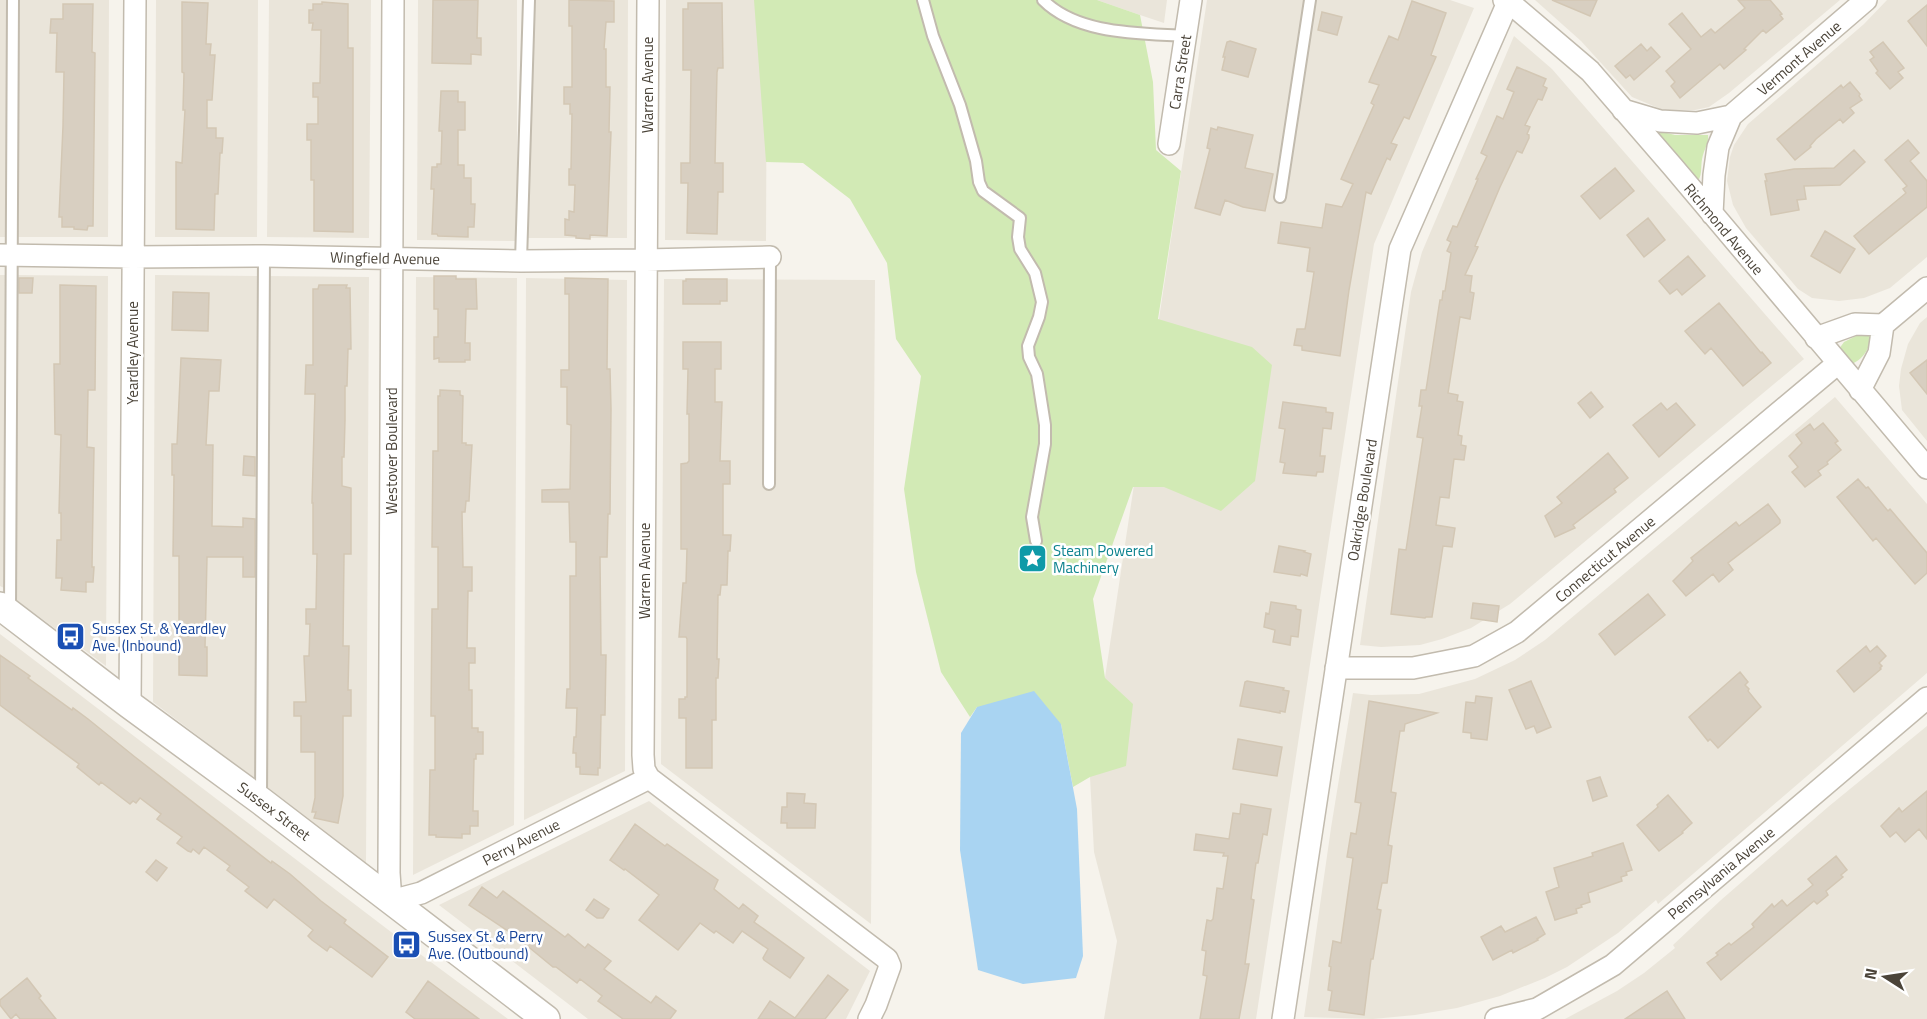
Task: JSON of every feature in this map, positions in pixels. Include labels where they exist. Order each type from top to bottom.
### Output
[{"type":"street","name":"Yeardley Avenue","points":[[130,705],[135,0]]},
{"type":"street","name":"Westover Boulevard","points":[[391,901],[389,861],[393,0]]},
{"type":"street","name":"Warren Avenue","points":[[648,0],[643,755],[644,769],[649,778]]},
{"type":"street","name":"Carra Street","points":[[1169,144],[1191,0]]},
{"type":"street","name":"Richmond Avenue","points":[[1507,0],[1590,71],[1927,468]]},
{"type":"street","name":"Oakridge Boulevard","points":[[1283,1019],[1400,249],[1507,0]]},
{"type":"street","name":"Vermont Avenue","points":[[1712,214],[1718,147],[1731,116],[1866,0]]},
{"type":"street","name":"Vermont Avenue","points":[[1623,110],[1660,120],[1697,123],[1731,116]]},
{"type":"street","name":"Wingfield Avenue","points":[[6,255],[264,256],[521,261],[770,257]]},
{"type":"street","points":[[1860,390],[1879,353],[1883,325],[1927,288]]},
{"type":"street","points":[[1816,338],[1855,324],[1883,325]]},
{"type":"street","name":"Connecticut Avenue","points":[[1336,668],[1413,668],[1474,656],[1517,632],[1837,364]]},
{"type":"street","name":"Sussex Street","points":[[5,610],[261,801],[546,1019]]},
{"type":"street","name":"Pennsylvania Avenue","points":[[1496,1019],[1537,1009],[1612,965],[1927,698]]},
{"type":"street","points":[[649,778],[887,959],[890,966],[869,1019]]},
{"type":"street","name":"Perry Avenue","points":[[391,901],[421,892],[649,778]]},
{"type":"lane","points":[[5,610],[6,255],[14,0]]},
{"type":"lane","points":[[521,261],[529,0]]},
{"type":"lane","points":[[923,0],[933,36],[960,105],[976,161],[979,182],[984,191],[1020,218],[1018,237],[1020,249],[1035,273],[1040,288],[1042,302],[1039,317],[1028,346],[1029,357],[1037,374],[1045,425],[1045,444],[1032,517],[1036,541]]},
{"type":"lane","points":[[1043,0],[1049,6],[1071,18],[1105,30],[1186,36]]},
{"type":"lane","points":[[1280,197],[1310,0]]},
{"type":"lane","points":[[261,801],[264,256]]},
{"type":"lane","points":[[769,484],[770,257]]},
{"type":"shaded area","points":[[0,0],[8,0],[7,237],[0,237]]},
{"type":"shaded area","points":[[16,0],[109,0],[108,237],[15,237]]},
{"type":"shaded area","points":[[156,0],[258,0],[257,237],[155,237]]},
{"type":"shaded area","points":[[269,0],[371,0],[369,238],[267,237]]},
{"type":"shaded area","points":[[418,0],[517,0],[517,241],[417,240]]},
{"type":"shaded area","points":[[527,0],[628,0],[627,238],[526,238]]},
{"type":"shaded area","points":[[666,0],[767,0],[766,241],[665,240]]},
{"type":"shaded area","points":[[1097,0],[1167,0],[1164,23],[1140,15]]},
{"type":"shaded area","points":[[1207,0],[1450,0],[1474,8],[1374,244],[1256,1019],[1104,1019],[1117,941],[1094,852],[1090,777]]},
{"type":"shaded area","points":[[1535,0],[1840,0],[1729,93],[1709,107],[1695,110],[1663,110],[1632,97],[1581,41]]},
{"type":"shaded area","points":[[1887,0],[1927,0],[1927,257],[1890,288],[1864,298],[1839,301],[1812,298],[1798,289],[1746,228],[1733,205],[1727,181],[1730,157],[1734,145],[1748,124],[1864,24]]},
{"type":"shaded area","points":[[1514,36],[1552,69],[1804,359],[1510,604],[1471,628],[1442,639],[1420,645],[1381,647],[1360,645],[1411,292],[1422,252]]},
{"type":"shaded area","points":[[0,275],[5,275],[4,588],[0,586]]},
{"type":"shaded area","points":[[16,275],[108,276],[106,666],[15,599]]},
{"type":"shaded area","points":[[155,275],[257,276],[255,779],[153,702]]},
{"type":"shaded area","points":[[267,276],[369,277],[366,864],[265,787]]},
{"type":"shaded area","points":[[416,277],[517,278],[514,825],[413,875]]},
{"type":"shaded area","points":[[526,278],[627,280],[625,771],[524,820]]},
{"type":"shaded area","points":[[664,279],[875,280],[871,924],[661,764]]},
{"type":"shaded area","points":[[1927,317],[1927,441],[1902,410],[1899,386],[1908,344],[1920,323]]},
{"type":"shaded area","points":[[1835,397],[1927,504],[1927,673],[1658,904],[1656,900],[1618,933],[1567,967],[1500,996],[1457,1008],[1373,1019],[1304,1017],[1353,693],[1419,694],[1475,679],[1515,660],[1545,640]]},
{"type":"shaded area","points":[[0,634],[416,951],[508,1019],[0,1019]]},
{"type":"shaded area","points":[[1927,726],[1927,1019],[1565,1019],[1617,991],[1675,948],[1673,945],[1721,900],[1828,807]]},
{"type":"shaded area","points":[[649,801],[870,971],[846,1019],[588,1019],[439,905]]},
{"type":"green space","points":[[754,0],[1097,0],[1140,15],[1153,82],[1156,150],[1181,171],[1158,319],[1252,347],[1272,365],[1255,481],[1221,511],[1164,487],[1133,487],[1093,599],[1105,678],[1133,704],[1126,766],[1090,777],[1073,787],[1061,724],[977,707],[970,717],[941,672],[916,572],[904,489],[921,376],[896,339],[887,263],[850,199],[803,163],[766,162]]},
{"type":"green space","points":[[1663,132],[1675,135],[1708,135],[1698,181],[1658,134]]},
{"type":"green space","points":[[1862,333],[1871,335],[1869,344],[1862,357],[1850,364],[1839,349],[1844,342]]},
{"type":"water","points":[[1034,691],[1061,724],[1077,809],[1083,956],[1076,978],[1023,984],[978,970],[960,850],[961,733],[977,707]]},
{"type":"building","points":[[433,0],[478,0],[477,38],[481,38],[481,55],[471,54],[471,64],[432,63]]},
{"type":"building","points":[[569,0],[614,1],[614,22],[606,22],[604,49],[606,49],[606,87],[610,87],[609,132],[611,132],[607,236],[590,235],[590,239],[565,235],[565,219],[569,220],[569,211],[574,212],[575,185],[569,185],[572,114],[570,114],[570,104],[564,104],[564,87],[572,87],[572,26],[569,26]]},
{"type":"building","points":[[1552,0],[1597,0],[1590,16]]},
{"type":"building","points":[[1738,0],[1770,0],[1782,14],[1780,15],[1783,19],[1766,33],[1763,30],[1744,49],[1746,50],[1724,69],[1720,64],[1680,98],[1671,86],[1675,82],[1666,71],[1691,49],[1669,24],[1682,13],[1701,37],[1711,29],[1715,33],[1745,8]]},
{"type":"building","points":[[1412,1],[1446,13],[1431,55],[1436,57],[1409,119],[1404,117],[1391,143],[1397,145],[1390,160],[1387,158],[1371,194],[1366,192],[1340,356],[1302,350],[1302,346],[1294,345],[1297,329],[1305,329],[1314,272],[1307,271],[1310,248],[1278,243],[1281,222],[1322,228],[1326,204],[1342,207],[1353,184],[1341,179],[1374,105],[1371,103],[1379,85],[1369,82],[1389,36],[1398,40]]},
{"type":"building","points":[[182,2],[208,3],[206,44],[211,44],[210,55],[215,55],[212,100],[207,100],[207,128],[216,128],[216,138],[223,138],[218,194],[215,194],[214,230],[176,229],[176,162],[182,163],[185,110],[183,110]]},
{"type":"building","points":[[322,2],[348,4],[348,48],[353,48],[353,232],[314,231],[314,180],[311,180],[311,140],[307,140],[307,124],[318,124],[318,97],[313,97],[313,83],[320,83],[321,30],[312,30],[313,23],[309,23],[309,10],[313,10],[313,4],[322,4]]},
{"type":"building","points":[[688,3],[722,3],[723,68],[718,68],[717,72],[715,163],[723,163],[723,192],[718,192],[717,234],[687,233],[688,183],[681,183],[681,163],[690,163],[691,70],[683,70],[683,9],[688,9]]},
{"type":"building","points":[[63,4],[93,4],[92,52],[95,53],[93,226],[88,226],[87,230],[62,227],[62,217],[59,217],[64,72],[56,72],[57,33],[50,33],[51,19],[63,19]]},
{"type":"building","points":[[1927,5],[1927,46],[1908,21]]},
{"type":"building","points":[[1322,12],[1342,17],[1337,35],[1318,30]]},
{"type":"building","points":[[1227,42],[1256,49],[1248,77],[1222,70]]},
{"type":"building","points":[[1883,42],[1904,68],[1898,72],[1903,78],[1890,89],[1876,73],[1878,71],[1870,60],[1874,57],[1870,52]]},
{"type":"building","points":[[1641,44],[1647,51],[1651,47],[1660,57],[1634,80],[1630,75],[1626,78],[1615,66]]},
{"type":"building","points":[[1517,67],[1546,79],[1543,86],[1547,88],[1542,100],[1538,99],[1525,125],[1530,127],[1527,134],[1529,138],[1522,153],[1517,151],[1500,187],[1465,275],[1472,276],[1470,292],[1474,293],[1470,319],[1460,317],[1448,393],[1458,395],[1457,401],[1463,402],[1458,435],[1462,436],[1461,445],[1466,446],[1464,460],[1454,459],[1449,498],[1440,497],[1436,525],[1455,528],[1452,547],[1443,546],[1432,617],[1391,614],[1399,549],[1406,550],[1423,438],[1417,437],[1422,406],[1419,406],[1421,390],[1426,390],[1440,300],[1445,291],[1451,253],[1447,251],[1451,242],[1447,240],[1453,226],[1457,227],[1478,179],[1476,179],[1487,156],[1481,153],[1497,116],[1503,119],[1514,92],[1507,89]]},
{"type":"building","points":[[1850,82],[1862,100],[1850,108],[1854,113],[1843,123],[1840,119],[1795,160],[1777,139],[1841,85],[1843,88]]},
{"type":"building","points":[[441,91],[458,91],[458,102],[465,102],[465,130],[458,130],[458,165],[464,165],[464,178],[471,178],[471,204],[475,204],[474,227],[468,227],[468,237],[432,234],[434,189],[431,189],[432,167],[441,164],[442,131],[439,131]]},
{"type":"building","points":[[1218,127],[1253,135],[1245,168],[1273,174],[1265,211],[1243,207],[1225,200],[1220,215],[1195,208],[1210,149],[1207,148],[1211,128],[1217,130]]},
{"type":"building","points":[[1908,140],[1919,153],[1910,161],[1927,181],[1927,207],[1869,254],[1854,236],[1906,193],[1903,189],[1907,186],[1885,160]]},
{"type":"building","points":[[1854,150],[1865,162],[1840,185],[1804,186],[1806,199],[1797,200],[1799,210],[1771,215],[1765,174],[1794,169],[1834,168]]},
{"type":"building","points":[[1615,168],[1634,191],[1600,219],[1581,196]]},
{"type":"building","points":[[1648,218],[1665,240],[1644,257],[1627,235]]},
{"type":"building","points":[[1825,231],[1855,249],[1840,273],[1811,256]]},
{"type":"building","points":[[1688,256],[1705,276],[1682,295],[1677,289],[1670,294],[1659,281]]},
{"type":"building","points":[[434,276],[476,279],[477,309],[466,309],[465,343],[470,343],[470,360],[465,360],[465,362],[439,362],[439,358],[434,359],[434,337],[438,337],[438,309],[434,309]]},
{"type":"building","points":[[19,278],[33,278],[32,293],[19,293]]},
{"type":"building","points":[[565,278],[608,279],[607,369],[610,369],[611,409],[610,514],[608,514],[607,557],[600,557],[601,655],[606,655],[605,715],[601,715],[598,775],[580,774],[580,767],[576,767],[576,753],[573,753],[577,708],[566,708],[567,689],[570,689],[570,576],[576,576],[576,542],[570,542],[569,502],[542,502],[542,490],[570,489],[571,425],[567,424],[567,387],[561,387],[561,370],[569,370],[569,294],[565,294]]},
{"type":"building","points":[[686,279],[727,279],[727,301],[720,301],[720,304],[683,304],[683,281]]},
{"type":"building","points":[[60,285],[96,286],[95,390],[88,390],[87,447],[94,448],[92,567],[94,567],[93,582],[86,582],[86,592],[61,590],[62,578],[56,578],[57,540],[61,540],[61,513],[59,513],[61,435],[55,434],[54,364],[60,364]]},
{"type":"building","points":[[319,285],[347,285],[346,288],[350,288],[351,349],[348,349],[347,386],[345,386],[342,486],[351,488],[351,554],[344,554],[343,646],[349,646],[348,690],[351,690],[351,716],[343,716],[343,796],[338,823],[314,818],[316,812],[312,812],[315,798],[315,752],[301,752],[301,716],[294,716],[294,702],[306,702],[304,656],[309,656],[310,624],[306,624],[306,609],[316,609],[317,554],[313,554],[312,503],[315,394],[305,394],[306,365],[313,365],[313,289],[318,289]]},
{"type":"building","points":[[173,292],[209,293],[208,331],[172,330]]},
{"type":"building","points":[[1719,303],[1771,363],[1743,386],[1711,348],[1705,354],[1685,331]]},
{"type":"building","points":[[683,342],[721,342],[721,369],[715,369],[715,402],[722,402],[720,461],[730,461],[730,484],[723,484],[723,535],[731,535],[727,585],[721,585],[720,595],[718,595],[717,659],[719,659],[718,678],[716,678],[716,720],[712,720],[712,768],[686,768],[686,718],[679,718],[679,699],[687,697],[687,639],[679,637],[683,583],[686,583],[687,549],[681,549],[681,464],[689,461],[688,369],[683,369]]},
{"type":"building","points":[[181,358],[221,360],[219,391],[209,391],[206,445],[213,445],[212,526],[243,527],[243,518],[255,519],[255,577],[243,577],[243,557],[207,557],[205,647],[207,647],[207,676],[179,675],[179,556],[173,556],[172,444],[177,444]]},
{"type":"building","points":[[1927,360],[1927,394],[1910,373]]},
{"type":"building","points":[[440,390],[460,391],[460,395],[463,396],[462,443],[472,445],[469,501],[466,501],[465,512],[462,512],[463,567],[472,567],[472,591],[468,591],[467,648],[475,648],[475,663],[469,663],[469,690],[472,690],[472,728],[478,728],[478,732],[483,732],[483,754],[476,754],[476,759],[474,759],[473,811],[478,811],[478,826],[470,826],[470,834],[462,834],[462,838],[429,835],[430,770],[435,770],[435,716],[431,716],[432,609],[438,609],[438,547],[432,547],[433,451],[438,451],[438,396],[440,396]]},
{"type":"building","points":[[1591,392],[1603,407],[1590,418],[1578,403]]},
{"type":"building","points":[[1283,402],[1326,408],[1326,412],[1333,413],[1331,429],[1323,428],[1320,456],[1325,456],[1323,472],[1317,472],[1316,476],[1283,473],[1285,463],[1280,462],[1285,429],[1279,428]]},
{"type":"building","points":[[1661,403],[1667,410],[1676,403],[1695,425],[1659,457],[1633,425]]},
{"type":"building","points":[[1823,423],[1838,441],[1835,443],[1841,450],[1818,471],[1821,475],[1805,487],[1792,472],[1798,467],[1789,456],[1802,443],[1796,435],[1810,424],[1814,430]]},
{"type":"building","points":[[1608,453],[1628,478],[1614,489],[1616,492],[1573,525],[1575,528],[1555,537],[1545,516],[1562,503],[1557,497]]},
{"type":"building","points":[[244,456],[255,457],[255,476],[243,475]]},
{"type":"building","points":[[1858,479],[1866,488],[1868,487],[1888,511],[1890,509],[1927,553],[1927,573],[1915,584],[1876,538],[1873,541],[1837,497]]},
{"type":"building","points":[[1768,504],[1780,523],[1728,563],[1733,570],[1719,582],[1713,574],[1686,596],[1673,581],[1693,561],[1691,558],[1736,522],[1739,526]]},
{"type":"building","points":[[1279,546],[1311,554],[1307,576],[1274,572]]},
{"type":"building","points":[[1648,594],[1665,615],[1615,655],[1599,634]]},
{"type":"building","points":[[1271,602],[1296,606],[1296,609],[1301,610],[1298,637],[1291,636],[1290,645],[1273,642],[1275,630],[1264,627],[1266,613],[1269,614]]},
{"type":"building","points":[[1473,603],[1499,606],[1497,622],[1471,618]]},
{"type":"building","points":[[1866,646],[1870,652],[1877,646],[1886,656],[1879,663],[1882,666],[1881,669],[1854,692],[1837,671]]},
{"type":"building","points":[[0,655],[72,710],[73,708],[88,719],[271,863],[272,861],[290,874],[346,920],[344,923],[388,957],[372,977],[330,946],[327,951],[312,940],[308,936],[313,930],[274,899],[267,908],[245,891],[249,887],[227,870],[230,866],[204,847],[199,854],[193,849],[191,852],[188,851],[177,843],[182,837],[157,819],[161,814],[140,798],[136,803],[133,801],[130,804],[101,782],[99,785],[77,767],[79,764],[0,705]]},
{"type":"building","points":[[1740,672],[1748,682],[1745,685],[1748,691],[1761,707],[1718,748],[1710,739],[1708,741],[1689,717]]},
{"type":"building","points":[[1247,681],[1289,691],[1285,712],[1240,706]]},
{"type":"building","points":[[1531,681],[1551,727],[1537,733],[1534,726],[1526,729],[1509,690]]},
{"type":"building","points":[[1476,696],[1492,698],[1487,740],[1471,738],[1471,733],[1463,732],[1466,702],[1475,703]]},
{"type":"building","points":[[1369,701],[1437,713],[1405,724],[1404,731],[1400,731],[1391,792],[1396,793],[1388,845],[1392,846],[1387,883],[1382,883],[1377,909],[1381,910],[1373,959],[1371,959],[1364,1015],[1329,1010],[1332,991],[1328,990],[1333,941],[1341,943],[1353,858],[1347,857],[1351,833],[1356,834],[1361,803],[1355,802]]},
{"type":"building","points":[[1238,739],[1282,747],[1277,776],[1233,769]]},
{"type":"building","points":[[1600,777],[1607,796],[1593,801],[1587,781]]},
{"type":"building","points":[[1927,791],[1927,839],[1919,829],[1905,842],[1896,832],[1890,837],[1881,826],[1899,808],[1902,812]]},
{"type":"building","points":[[787,793],[805,794],[804,803],[816,804],[815,828],[787,828],[787,823],[781,823],[782,807],[787,807]]},
{"type":"building","points":[[1668,795],[1692,823],[1683,833],[1659,851],[1637,825]]},
{"type":"building","points":[[1241,804],[1271,809],[1267,835],[1263,834],[1258,863],[1256,863],[1251,899],[1254,900],[1245,964],[1249,964],[1239,1019],[1200,1019],[1207,976],[1203,975],[1206,951],[1202,950],[1207,920],[1213,919],[1217,888],[1223,889],[1228,856],[1223,856],[1224,853],[1194,850],[1196,834],[1229,839],[1233,813],[1240,814]]},
{"type":"building","points":[[635,824],[718,880],[714,889],[739,909],[743,904],[758,916],[754,922],[804,958],[790,978],[764,960],[768,949],[742,931],[733,943],[700,923],[678,950],[639,920],[659,895],[610,860]]},
{"type":"building","points":[[1623,843],[1632,870],[1621,877],[1622,881],[1588,893],[1590,902],[1576,909],[1577,913],[1555,920],[1546,892],[1559,887],[1554,868],[1593,856],[1592,853]]},
{"type":"building","points":[[1836,856],[1847,870],[1841,875],[1843,877],[1826,891],[1828,895],[1817,904],[1814,901],[1721,980],[1707,963],[1718,955],[1716,953],[1729,943],[1731,945],[1754,927],[1752,924],[1772,904],[1774,907],[1782,900],[1787,906],[1813,885],[1808,879]]},
{"type":"building","points":[[156,860],[167,868],[157,881],[146,872]]},
{"type":"building","points":[[482,887],[497,898],[503,891],[565,937],[568,934],[585,948],[588,944],[611,961],[604,969],[651,1003],[656,996],[676,1011],[670,1019],[623,1019],[598,1001],[602,996],[580,979],[577,983],[553,967],[514,935],[469,905]]},
{"type":"building","points":[[594,899],[609,909],[603,918],[597,918],[586,910]]},
{"type":"building","points":[[1536,917],[1545,934],[1513,953],[1512,950],[1493,960],[1481,937],[1501,926],[1505,932]]},
{"type":"building","points":[[828,975],[848,990],[825,1019],[758,1019],[770,1001],[795,1018]]},
{"type":"building","points":[[27,978],[56,1019],[20,1019],[16,1014],[11,1019],[0,1005],[0,1000]]},
{"type":"building","points":[[428,981],[479,1019],[415,1019],[406,1012]]},
{"type":"building","points":[[1667,991],[1685,1019],[1625,1019]]},
{"type":"place","name":"Steam Powered Machinery","points":[[1032,559]]},
{"type":"place","name":"Sussex St. & Yeardley Ave. (Inbound)","points":[[71,637]]},
{"type":"place","name":"Sussex St. & Perry Ave. (Outbound)","points":[[407,945]]}]
